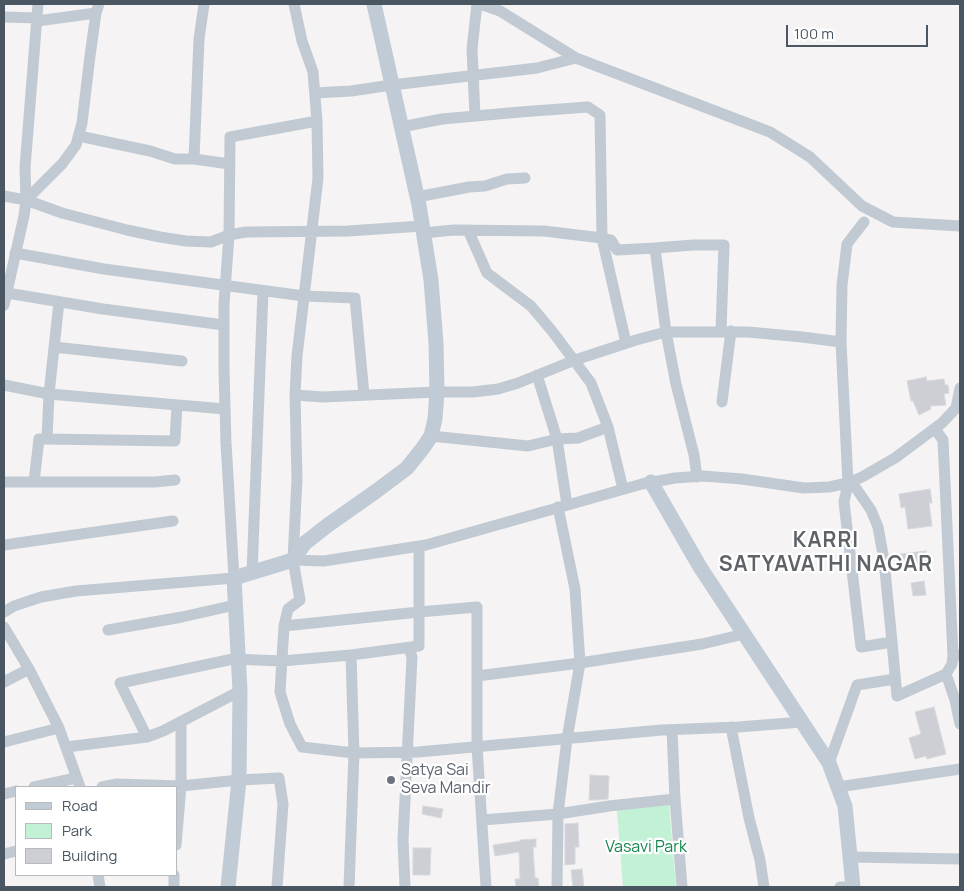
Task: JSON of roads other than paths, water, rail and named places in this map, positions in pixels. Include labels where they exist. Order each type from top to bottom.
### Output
[{"type":"main road","points":[[228,887],[239,780],[240,691],[234,578],[293,560],[305,543],[407,468],[431,436],[435,419],[437,392],[436,343],[431,280],[417,197],[374,4]]},
{"type":"main road","points":[[651,482],[700,567],[830,762],[845,806],[850,857],[849,887]]},
{"type":"street","points":[[38,4],[25,168],[26,200],[5,300],[59,302],[224,324]]},
{"type":"street","points":[[194,159],[199,39],[204,4]]},
{"type":"street","points":[[294,4],[302,41],[313,72],[317,121],[318,178],[297,356],[295,395],[297,479],[293,560],[300,600],[288,609],[284,626],[280,692],[290,724],[302,747],[354,753],[408,752],[672,730],[731,728],[802,722]]},
{"type":"street","points":[[475,116],[472,49],[476,4]]},
{"type":"street","points":[[480,4],[500,11],[576,58],[770,132],[810,157],[862,206],[893,222],[960,226]]},
{"type":"street","points":[[4,17],[37,19],[97,8],[82,123],[76,145],[62,164],[26,200]]},
{"type":"street","points":[[315,93],[351,91],[538,68],[576,58]]},
{"type":"street","points":[[401,127],[475,116],[588,107],[600,115],[602,238],[626,343]]},
{"type":"street","points":[[4,612],[14,606],[41,597],[76,591],[234,578],[226,453],[224,324],[229,235],[230,137],[317,121]]},
{"type":"street","points":[[79,136],[150,151],[175,160],[194,159],[230,164]]},
{"type":"street","points":[[417,197],[469,187],[485,186],[507,179],[525,178]]},
{"type":"street","points":[[4,196],[26,200],[62,213],[127,230],[186,241],[210,242],[229,235],[246,232],[423,229],[544,231],[611,240],[617,250],[724,245],[726,331],[722,402]]},
{"type":"street","points":[[864,222],[847,244],[842,285],[841,342],[849,482],[844,502],[861,647],[892,642]]},
{"type":"street","points":[[468,230],[487,273],[530,306],[552,331],[591,383],[608,427],[623,489]]},
{"type":"street","points":[[655,248],[666,332],[697,476]]},
{"type":"street","points":[[15,253],[104,269],[263,291],[304,296],[355,298],[364,395]]},
{"type":"street","points":[[252,573],[263,291]]},
{"type":"street","points":[[47,439],[49,394],[59,302]]},
{"type":"street","points":[[295,395],[323,397],[473,392],[498,389],[518,383],[574,360],[666,332],[748,332],[802,336],[841,342]]},
{"type":"street","points":[[54,348],[182,361]]},
{"type":"street","points":[[537,375],[557,439],[562,506],[575,589],[580,663],[567,739],[558,814],[557,887]]},
{"type":"street","points":[[4,385],[49,394],[225,409]]},
{"type":"street","points":[[293,560],[324,561],[419,546],[651,482],[697,476],[742,479],[804,488],[829,487],[849,482],[862,477],[895,458],[942,424],[956,408],[960,388]]},
{"type":"street","points":[[34,482],[39,439],[175,441],[177,405]]},
{"type":"street","points":[[431,436],[528,446],[557,439],[578,438],[608,427]]},
{"type":"street","points":[[849,482],[871,510],[878,527],[884,560],[897,696],[946,674],[956,656],[943,440],[935,429]]},
{"type":"street","points":[[4,482],[155,482],[175,480]]},
{"type":"street","points":[[4,545],[173,521]]},
{"type":"street","points":[[147,737],[120,683],[233,659],[282,661],[351,655],[419,646],[419,546]]},
{"type":"street","points":[[108,630],[182,617],[235,605]]},
{"type":"street","points":[[284,626],[477,607],[477,746],[486,887]]},
{"type":"street","points":[[4,627],[30,669],[60,728],[78,782],[43,786]]},
{"type":"street","points":[[477,676],[580,663],[702,644],[744,634]]},
{"type":"street","points":[[405,887],[403,840],[412,657],[409,648]]},
{"type":"street","points":[[349,887],[354,753],[351,655]]},
{"type":"street","points":[[4,682],[30,669]]},
{"type":"street","points":[[946,674],[955,700],[960,724]]},
{"type":"street","points":[[830,762],[857,685],[896,679]]},
{"type":"street","points":[[66,747],[147,737],[163,731],[240,691]]},
{"type":"street","points":[[178,821],[181,786],[181,722]]},
{"type":"street","points":[[4,742],[60,728]]},
{"type":"street","points":[[731,728],[749,818],[760,860],[764,887]]},
{"type":"street","points":[[672,730],[682,887]]},
{"type":"street","points":[[838,787],[960,769]]},
{"type":"street","points":[[107,786],[117,784],[181,786],[279,778],[283,804],[277,887]]},
{"type":"street","points":[[482,820],[558,814],[675,799]]},
{"type":"street","points":[[850,857],[960,859]]},
{"type":"place","name":"Satya Sai Seva Mandir","points":[[391,780]]},
{"type":"district","name":"KARRI SATYAVATHI NAGAR","points":[[826,553]]},
{"type":"park label","name":"Vasavi Park","points":[[646,848]]}]
